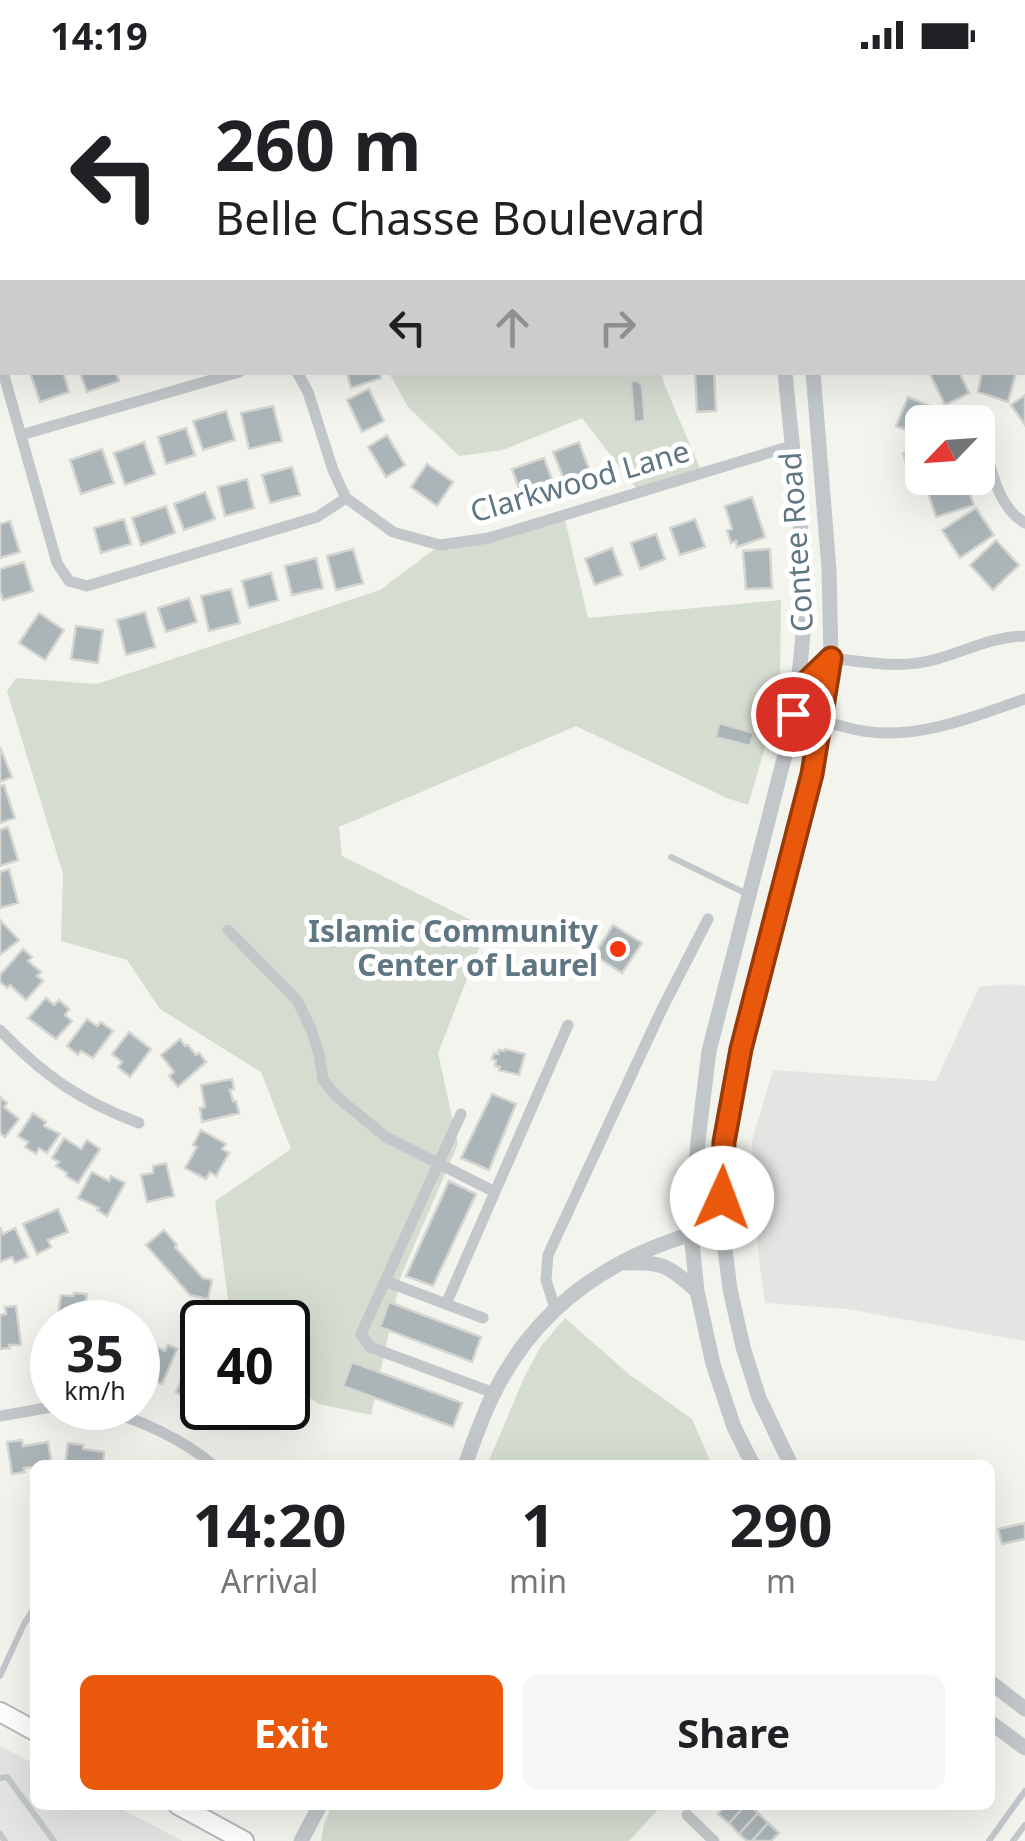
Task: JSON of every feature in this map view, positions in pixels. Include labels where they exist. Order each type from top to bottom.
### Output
[{"type":"main road","points":[[0,1712],[30,1727]]},
{"type":"main road","points":[[187,1810],[244,1841]]},
{"type":"street","points":[[4,375],[57,564],[68,580],[87,586],[317,517],[346,498],[299,375]]},
{"type":"street","points":[[21,435],[230,375]]},
{"type":"street","name":"Contee Road","points":[[750,1460],[734,1427],[712,1364],[697,1291],[691,1233],[709,1051],[798,690],[804,606],[785,375]]},
{"type":"street","name":"Contee Road","points":[[789,1460],[759,1398],[743,1347],[730,1290],[722,1226],[724,1142],[741,1049],[812,774],[831,658],[829,569],[813,375]]},
{"type":"street","name":"Clarkwood Lane","points":[[346,498],[393,532],[440,545],[489,538],[791,446]]},
{"type":"street","points":[[995,478],[1002,501],[1025,523]]},
{"type":"street","points":[[1025,636],[908,664],[881,665],[831,658],[798,690],[822,720],[854,730],[904,733],[960,722],[1025,699]]},
{"type":"street","points":[[556,1308],[546,1280],[548,1255],[661,1010],[708,919]]},
{"type":"street","points":[[228,930],[297,1000],[311,1029],[323,1080],[336,1096],[386,1137],[495,1192]]},
{"type":"street","points":[[446,1304],[568,1025]]},
{"type":"street","points":[[0,1030],[58,1084],[139,1123]]},
{"type":"street","points":[[461,1114],[361,1334],[370,1347],[494,1393]]},
{"type":"street","points":[[466,1460],[494,1393],[522,1347],[556,1308],[618,1263],[691,1233],[722,1226]]},
{"type":"street","points":[[618,1263],[652,1261],[672,1270],[697,1291]]},
{"type":"street","points":[[386,1281],[483,1318]]},
{"type":"street","points":[[0,1416],[30,1411]]},
{"type":"street","points":[[157,1430],[208,1460]]},
{"type":"street","points":[[995,1686],[1025,1708]]},
{"type":"street","points":[[995,1726],[1025,1748]]},
{"type":"street","points":[[301,1841],[317,1810]]},
{"type":"street","points":[[686,1815],[714,1841]]},
{"type":"lane","points":[[672,858],[748,895]]},
{"type":"lane","points":[[0,1676],[30,1615]]},
{"type":"lane","points":[[0,1778],[7,1777],[30,1808]]},
{"type":"lane","points":[[988,1841],[1025,1792]]},
{"type":"lane","points":[[31,1810],[54,1841]]},
{"type":"lane","points":[[1013,1841],[1025,1825]]},
{"type":"shaded area","points":[[390,375],[662,375],[702,473],[639,492],[582,418],[503,450],[459,456],[408,407]]},
{"type":"shaded area","points":[[564,515],[588,618],[781,600],[780,675],[775,714],[748,805],[576,726],[339,827],[342,856],[487,928],[438,1053],[458,1144],[401,1276],[371,1415],[319,1404],[310,1398],[310,1300],[228,1300],[215,1201],[291,1149],[261,1072],[160,1009],[127,960],[61,941],[63,874],[7,691],[16,678],[97,684],[380,590],[440,545]]},
{"type":"shaded area","points":[[1025,986],[1025,1341],[847,1309],[765,1303],[752,1141],[773,1070],[936,1081],[979,987]]},
{"type":"shaded area","points":[[565,1318],[630,1375],[692,1419],[710,1460],[489,1460],[541,1346]]},
{"type":"shaded area","points":[[0,1746],[30,1761],[30,1810],[124,1810],[183,1841],[0,1841]]},
{"type":"shaded area","points":[[330,1810],[657,1810],[629,1841],[321,1841]]},
{"type":"building","points":[[31,375],[64,375],[69,392],[40,402]]},
{"type":"building","points":[[81,375],[117,375],[119,381],[87,392]]},
{"type":"building","points":[[348,375],[380,375],[381,378],[351,388]]},
{"type":"building","points":[[695,375],[714,375],[716,411],[697,412]]},
{"type":"building","points":[[930,375],[960,375],[969,393],[945,405]]},
{"type":"building","points":[[981,375],[1015,375],[1008,402],[978,392]]},
{"type":"building","points":[[631,381],[642,385],[645,421],[634,422]]},
{"type":"building","points":[[369,389],[384,421],[362,432],[347,400]]},
{"type":"building","points":[[1025,395],[1025,425],[1011,405]]},
{"type":"building","points":[[908,397],[928,405],[905,405],[905,430],[896,426]]},
{"type":"building","points":[[273,406],[282,441],[249,449],[241,413]]},
{"type":"building","points":[[226,411],[235,440],[203,450],[193,421]]},
{"type":"building","points":[[186,428],[195,455],[166,464],[158,437]]},
{"type":"building","points":[[387,435],[405,465],[386,477],[368,447]]},
{"type":"building","points":[[144,442],[155,474],[125,485],[114,453]]},
{"type":"building","points":[[579,442],[592,477],[567,487],[553,452]]},
{"type":"building","points":[[102,449],[114,483],[81,494],[70,460]]},
{"type":"building","points":[[544,458],[556,490],[524,502],[512,469]]},
{"type":"building","points":[[427,464],[453,482],[437,506],[411,487]]},
{"type":"building","points":[[292,467],[300,495],[270,503],[262,475]]},
{"type":"building","points":[[247,479],[254,508],[225,516],[218,487]]},
{"type":"building","points":[[205,492],[215,519],[184,530],[174,504]]},
{"type":"building","points":[[929,495],[970,495],[974,505],[936,517]]},
{"type":"building","points":[[752,497],[765,537],[737,547],[736,541],[731,543],[727,530],[732,529],[725,506]]},
{"type":"building","points":[[166,506],[175,533],[141,545],[132,518]]},
{"type":"building","points":[[976,508],[994,535],[960,558],[942,530]]},
{"type":"building","points":[[124,519],[131,544],[101,553],[94,528]]},
{"type":"building","points":[[695,519],[705,547],[680,555],[670,528]]},
{"type":"building","points":[[10,521],[20,552],[0,558],[0,524]]},
{"type":"building","points":[[656,534],[665,559],[640,569],[631,543]]},
{"type":"building","points":[[996,540],[1019,565],[993,590],[970,565]]},
{"type":"building","points":[[612,548],[622,575],[595,585],[585,559]]},
{"type":"building","points":[[353,549],[363,583],[336,590],[327,556]]},
{"type":"building","points":[[770,549],[772,588],[746,589],[743,551]]},
{"type":"building","points":[[316,558],[323,588],[292,595],[285,566]]},
{"type":"building","points":[[24,562],[33,591],[3,600],[0,569]]},
{"type":"building","points":[[271,573],[278,600],[249,608],[242,581]]},
{"type":"building","points":[[231,589],[240,623],[209,631],[201,596]]},
{"type":"building","points":[[189,598],[197,622],[166,632],[158,608]]},
{"type":"building","points":[[145,612],[155,647],[126,655],[117,620]]},
{"type":"building","points":[[39,613],[64,630],[45,660],[19,643]]},
{"type":"building","points":[[76,626],[103,630],[98,663],[71,659]]},
{"type":"building","points":[[719,723],[754,733],[750,746],[716,737]]},
{"type":"building","points":[[0,747],[12,777],[0,782]]},
{"type":"building","points":[[4,785],[15,818],[0,823],[0,786]]},
{"type":"building","points":[[8,827],[18,860],[0,866],[0,830]]},
{"type":"building","points":[[9,869],[18,903],[0,908],[0,872]]},
{"type":"building","points":[[0,920],[19,940],[0,955]]},
{"type":"building","name":"Islamic Community Center of Laurel","points":[[613,925],[642,943],[622,973],[594,955]]},
{"type":"building","points":[[23,949],[32,957],[28,961],[41,972],[37,976],[43,981],[26,1000],[10,985],[7,988],[0,982],[0,975]]},
{"type":"building","points":[[46,998],[54,1005],[59,1000],[69,1009],[65,1015],[72,1021],[56,1039],[28,1018]]},
{"type":"building","points":[[87,1019],[97,1026],[101,1022],[113,1031],[93,1058],[81,1051],[78,1055],[67,1046]]},
{"type":"building","points":[[129,1032],[151,1049],[130,1077],[118,1067],[122,1062],[112,1054]]},
{"type":"building","points":[[180,1039],[206,1062],[178,1087],[169,1076],[174,1072],[161,1055]]},
{"type":"building","points":[[505,1049],[525,1054],[519,1075],[495,1066],[494,1053]]},
{"type":"building","points":[[232,1079],[234,1089],[230,1090],[239,1113],[202,1122],[200,1108],[205,1107],[201,1085]]},
{"type":"building","points":[[492,1094],[516,1104],[489,1170],[461,1158]]},
{"type":"building","points":[[0,1097],[7,1103],[4,1107],[19,1119],[5,1137],[0,1133]]},
{"type":"building","points":[[33,1113],[46,1122],[44,1126],[60,1134],[47,1153],[39,1148],[36,1154],[18,1136]]},
{"type":"building","points":[[201,1130],[226,1144],[222,1149],[229,1153],[216,1176],[210,1172],[206,1179],[185,1168]]},
{"type":"building","points":[[64,1138],[81,1149],[87,1140],[100,1149],[78,1183],[66,1176],[56,1166],[59,1162],[52,1158]]},
{"type":"building","points":[[166,1163],[174,1196],[147,1202],[141,1175],[153,1173],[153,1166]]},
{"type":"building","points":[[92,1172],[109,1181],[111,1176],[125,1183],[107,1216],[78,1198]]},
{"type":"building","points":[[449,1181],[476,1194],[433,1286],[406,1276]]},
{"type":"building","points":[[58,1209],[68,1232],[48,1240],[51,1247],[37,1254],[23,1224]]},
{"type":"building","points":[[0,1227],[3,1234],[15,1228],[28,1257],[15,1263],[12,1257],[0,1262]]},
{"type":"building","points":[[164,1230],[203,1278],[212,1280],[208,1299],[190,1295],[146,1245]]},
{"type":"building","points":[[87,1294],[86,1300],[60,1300],[61,1295]]},
{"type":"building","points":[[389,1302],[481,1337],[472,1362],[380,1327]]},
{"type":"building","points":[[16,1306],[21,1345],[0,1349],[0,1315],[6,1314],[5,1307]]},
{"type":"building","points":[[168,1345],[177,1349],[162,1384],[160,1349],[165,1351]]},
{"type":"building","points":[[352,1362],[462,1403],[453,1427],[343,1386]]},
{"type":"building","points":[[22,1440],[23,1446],[48,1442],[51,1460],[30,1460],[25,1472],[12,1474],[7,1442]]},
{"type":"building","points":[[68,1443],[104,1452],[103,1460],[66,1460]]},
{"type":"building","points":[[1025,1523],[1025,1539],[1002,1544],[998,1529]]},
{"type":"building","points":[[722,1810],[741,1810],[729,1823],[718,1814]]},
{"type":"building","points":[[741,1810],[758,1813],[739,1834],[729,1823]]},
{"type":"building","points":[[758,1813],[768,1823],[752,1841],[747,1841],[739,1834]]},
{"type":"building","points":[[768,1823],[779,1833],[771,1841],[752,1841]]},
{"type":"place","name":"Islamic Community Center of Laurel","points":[[618,949]]},
{"type":"route","points":[[722,1198],[724,1142],[741,1049],[812,774],[831,658],[798,690],[793,714]]}]
